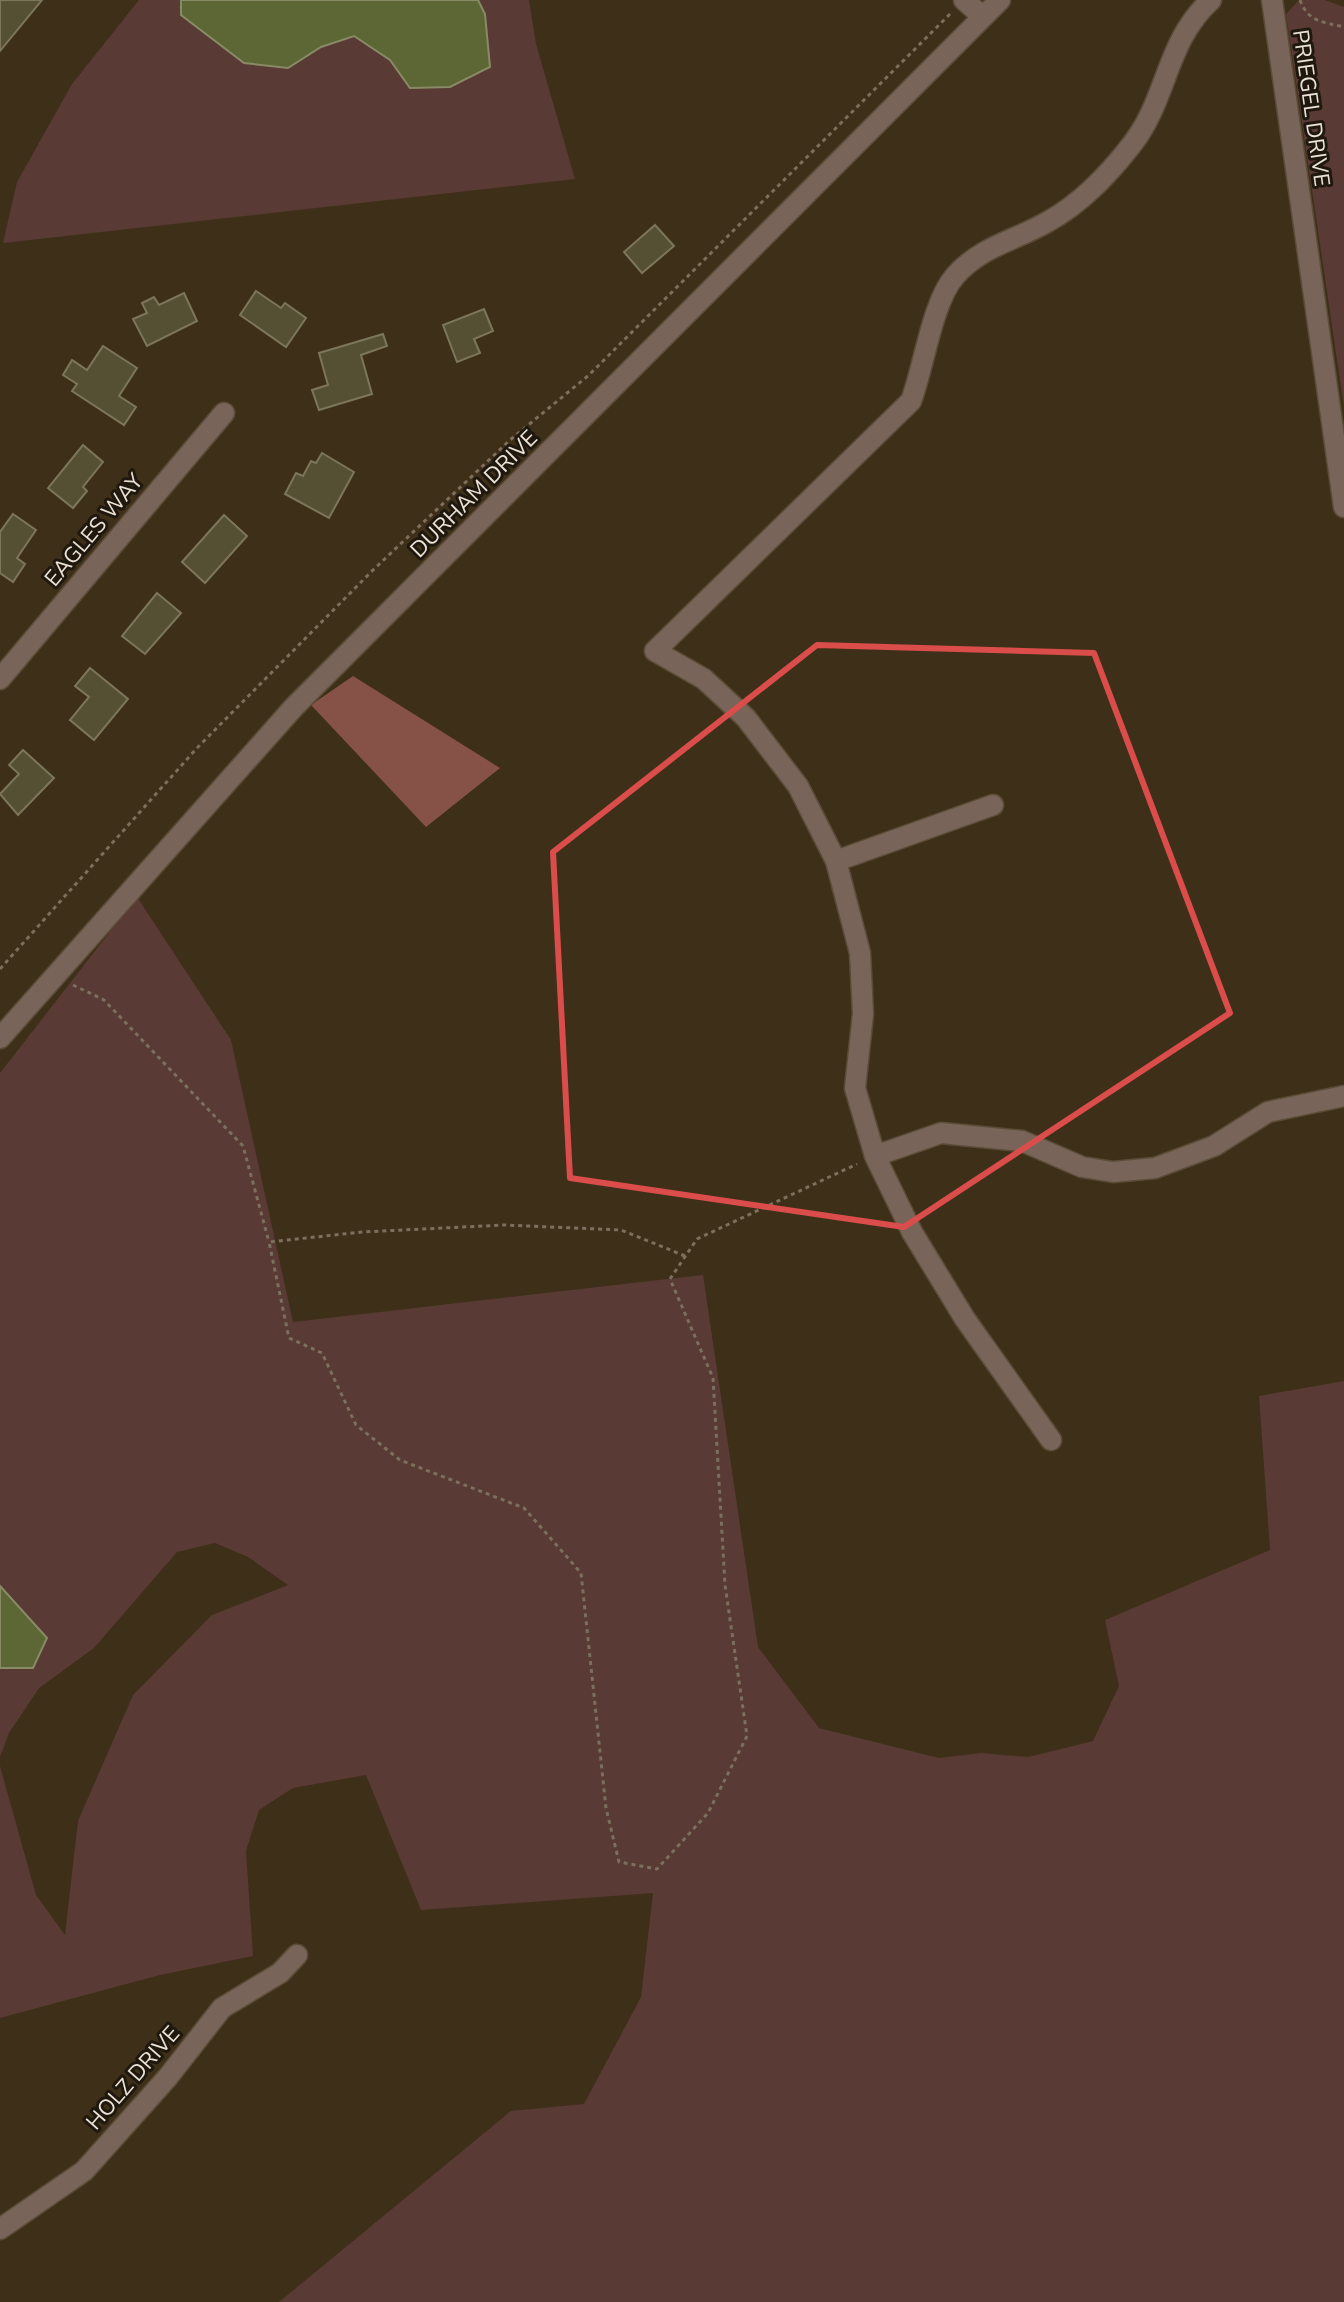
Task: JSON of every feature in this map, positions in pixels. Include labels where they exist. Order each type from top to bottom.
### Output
[{"type":"street","name":"DURHAM DRIVE","points":[[0,1038],[294,707],[1000,0]]},
{"type":"street","points":[[1051,1440],[965,1319],[912,1232],[875,1156],[855,1088],[863,1014],[860,953],[836,861],[798,786],[746,718],[704,679],[655,651],[911,401],[924,365],[935,316],[954,276],[992,245],[1049,221],[1104,180],[1154,107],[1171,57],[1193,17],[1211,0]]},
{"type":"street","name":"PRIEGEL DRIVE","points":[[1272,0],[1334,374],[1344,507]]},
{"type":"street","points":[[958,6],[983,17]]},
{"type":"street","name":"EAGLES WAY","points":[[0,679],[224,413]]},
{"type":"street","points":[[836,861],[993,805]]},
{"type":"street","points":[[875,1156],[941,1133],[1022,1141],[1082,1167],[1113,1172],[1155,1168],[1214,1146],[1268,1112],[1344,1096]]},
{"type":"street","name":"HOLZ DRIVE","points":[[0,2229],[84,2171],[168,2077],[222,2008],[280,1973],[297,1955]]},
{"type":"path","points":[[1300,0],[1306,15],[1312,20],[1344,27]]},
{"type":"path","points":[[0,969],[197,748],[371,572],[510,440],[589,375],[958,6]]},
{"type":"path","points":[[60,969],[75,986],[104,1000],[243,1146],[269,1242],[289,1338],[322,1353],[356,1425],[400,1460],[524,1508],[581,1573],[606,1808],[619,1862],[657,1869],[708,1813],[747,1736],[725,1585],[713,1378],[670,1279],[697,1239],[875,1156]]},
{"type":"path","points":[[269,1242],[362,1232],[504,1225],[621,1230],[685,1256]]},
{"type":"highlighted area","points":[[817,645],[1094,653],[1230,1013],[904,1227],[570,1178],[553,852]]},
{"type":"shaded area","points":[[139,0],[529,0],[536,44],[575,179],[3,243],[17,182],[72,84]]},
{"type":"shaded area","points":[[181,0],[478,0],[485,14],[490,67],[450,87],[410,88],[390,60],[354,36],[321,47],[288,68],[244,63],[181,15]]},
{"type":"shaded area","points":[[1299,0],[1325,0],[1344,7],[1344,407],[1286,14]]},
{"type":"shaded area","points":[[353,676],[500,768],[426,827],[311,705]]},
{"type":"shaded area","points":[[137,897],[231,1040],[293,1322],[703,1275],[758,1647],[819,1728],[939,1758],[981,1753],[1028,1757],[1093,1741],[1119,1686],[1105,1620],[1270,1550],[1259,1396],[1344,1381],[1344,2302],[279,2302],[511,2111],[584,2104],[641,1997],[653,1893],[421,1910],[366,1775],[293,1788],[259,1810],[246,1851],[253,1956],[160,1975],[0,2018],[0,1766],[36,1895],[65,1935],[78,1821],[133,1695],[212,1615],[288,1585],[248,1557],[215,1543],[177,1552],[94,1648],[39,1688],[9,1733],[0,1757],[0,1668],[33,1668],[47,1638],[0,1586],[0,1073]]},
{"type":"shaded area","points":[[0,1586],[47,1638],[33,1668],[0,1668]]},
{"type":"building","points":[[0,0],[42,0],[0,51]]},
{"type":"building","points":[[655,225],[674,246],[642,273],[624,252]]},
{"type":"building","points":[[256,291],[281,308],[285,303],[306,318],[286,347],[240,315]]},
{"type":"building","points":[[184,293],[197,321],[147,346],[133,319],[147,313],[142,303],[154,297],[159,305]]},
{"type":"building","points":[[484,309],[493,331],[474,339],[480,353],[457,362],[443,325]]},
{"type":"building","points":[[383,334],[387,346],[361,355],[372,394],[319,410],[312,390],[328,385],[319,353]]},
{"type":"building","points":[[103,346],[137,368],[119,396],[136,407],[124,425],[72,391],[77,384],[63,375],[72,360],[87,370]]},
{"type":"building","points":[[83,445],[103,462],[83,487],[87,491],[73,508],[48,488]]},
{"type":"building","points":[[322,453],[354,472],[329,518],[285,494],[296,473],[303,476],[311,461],[316,463]]},
{"type":"building","points":[[13,514],[36,530],[17,558],[25,564],[13,582],[0,573],[0,532]]},
{"type":"building","points":[[224,515],[247,536],[205,583],[182,562]]},
{"type":"building","points":[[157,593],[181,613],[145,654],[122,636]]},
{"type":"building","points":[[90,668],[128,699],[94,740],[70,720],[89,697],[75,686]]},
{"type":"building","points":[[23,750],[54,778],[18,815],[0,794],[19,774],[9,765]]}]
